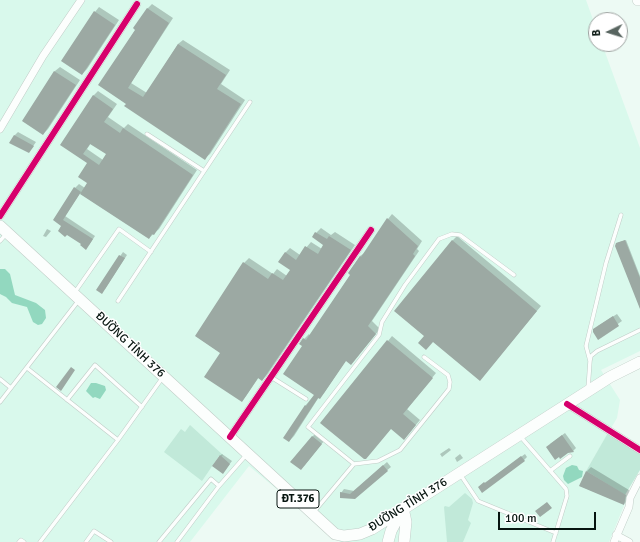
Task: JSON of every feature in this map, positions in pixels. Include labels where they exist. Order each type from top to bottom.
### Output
[{"type":"main road","name":"ĐƯỜNG TỈNH 376","points":[[4,229],[335,534],[344,536],[366,532],[610,377],[640,362]]},
{"type":"main road","points":[[388,542],[391,531],[403,508]]},
{"type":"main road","points":[[403,508],[406,522],[404,542]]},
{"type":"street","points":[[0,129],[43,56],[81,0]]},
{"type":"street","points":[[0,216],[137,4]]},
{"type":"street","points":[[230,437],[371,230]]},
{"type":"street","points":[[567,404],[640,450]]},
{"type":"street","points":[[629,542],[615,538],[629,507],[630,498],[640,478]]},
{"type":"lane","points":[[118,301],[250,102]]},
{"type":"lane","points":[[147,134],[204,171]]},
{"type":"lane","points":[[590,361],[586,346],[606,263],[621,215]]},
{"type":"lane","points":[[0,241],[4,229]]},
{"type":"lane","points":[[0,402],[27,368],[77,296],[119,230],[151,252]]},
{"type":"lane","points":[[354,464],[308,427],[379,335],[382,322],[405,285],[440,239],[452,234],[460,235],[514,275]]},
{"type":"lane","points":[[587,392],[591,356],[597,351],[640,330]]},
{"type":"lane","points":[[313,513],[354,464],[378,461],[400,450],[449,389],[450,382],[448,375],[424,356]]},
{"type":"lane","points":[[67,400],[95,365],[142,407]]},
{"type":"lane","points":[[27,368],[118,440]]},
{"type":"lane","points":[[40,542],[118,440],[164,376]]},
{"type":"lane","points":[[271,377],[306,399]]},
{"type":"lane","points":[[0,379],[11,388]]},
{"type":"lane","points":[[519,435],[566,489],[567,496],[553,542]]},
{"type":"lane","points":[[177,542],[219,486],[247,453]]},
{"type":"lane","points":[[550,471],[570,456]]},
{"type":"lane","points":[[459,473],[478,501],[556,533]]},
{"type":"lane","points":[[159,542],[211,479],[219,486]]},
{"type":"lane","points":[[86,542],[94,531],[111,542]]},
{"type":"lane","points":[[19,542],[21,540],[24,542]]},
{"type":"shaded area","points":[[0,0],[586,0],[590,12],[588,12],[588,52],[605,52],[640,148],[640,351],[601,370],[620,400],[617,418],[586,471],[628,496],[609,542],[340,542],[249,466],[190,542],[0,542]]},
{"type":"shaded area","points":[[0,269],[5,269],[10,274],[15,295],[36,303],[45,310],[46,318],[42,324],[38,325],[33,322],[27,307],[12,303],[0,294]]},
{"type":"shaded area","points":[[91,383],[105,386],[106,390],[100,399],[95,397],[93,398],[86,391]]},
{"type":"shaded area","points":[[190,425],[223,455],[221,457],[219,456],[202,481],[164,452],[181,429],[185,432]]},
{"type":"shaded area","points":[[609,431],[640,450],[640,470],[625,495],[586,471]]},
{"type":"shaded area","points":[[572,465],[577,466],[579,470],[583,471],[582,477],[568,484],[564,480],[563,476],[566,468]]},
{"type":"shaded area","points":[[465,493],[472,499],[473,503],[468,520],[471,523],[463,542],[447,542],[444,507],[449,507]]},
{"type":"building","points":[[147,8],[169,23],[128,88],[143,97],[178,44],[226,75],[217,89],[241,104],[205,160],[124,106],[126,104],[98,85],[135,30],[133,28]]},
{"type":"building","points":[[94,11],[115,25],[82,75],[61,61]]},
{"type":"building","points":[[54,71],[76,85],[43,135],[22,121]]},
{"type":"building","points":[[93,95],[113,109],[104,122],[120,133],[123,128],[193,175],[154,235],[152,234],[149,239],[80,194],[87,183],[78,177],[87,163],[60,145]],"holes":[[[90,144],[106,154],[99,165],[83,154]]]},
{"type":"building","points":[[14,135],[34,146],[29,153],[9,143]]},
{"type":"building","points":[[74,187],[81,192],[63,220],[93,239],[86,250],[80,245],[81,244],[67,235],[65,237],[58,231],[61,226],[53,220]]},
{"type":"building","points":[[387,218],[418,246],[413,254],[415,256],[368,326],[376,334],[351,365],[346,361],[320,399],[318,398],[289,442],[283,438],[305,405],[306,406],[314,395],[283,374],[302,346],[299,344],[303,338],[306,340],[350,275],[348,273],[360,256],[361,257]]},
{"type":"building","points":[[315,232],[327,239],[329,236],[351,250],[262,381],[258,378],[242,402],[204,377],[220,353],[195,336],[243,262],[268,279],[272,273],[283,280],[290,270],[278,262],[285,252],[296,260],[305,246],[318,254],[323,245],[312,237]]},
{"type":"building","points":[[452,240],[537,311],[480,381],[433,342],[426,350],[418,343],[424,336],[394,311]]},
{"type":"building","points":[[625,240],[640,278],[640,309],[615,246],[616,243]]},
{"type":"building","points":[[119,255],[125,258],[102,294],[96,290]]},
{"type":"building","points":[[613,316],[619,326],[598,340],[593,332],[593,329]]},
{"type":"building","points":[[387,340],[433,378],[403,414],[416,425],[404,440],[391,429],[366,459],[364,459],[320,423]]},
{"type":"building","points":[[71,367],[75,370],[61,391],[56,387]]},
{"type":"building","points":[[562,435],[574,452],[568,453],[560,459],[559,457],[555,460],[546,447]]},
{"type":"building","points":[[312,436],[322,444],[301,470],[290,462]]},
{"type":"building","points":[[220,455],[230,464],[223,474],[212,466]]},
{"type":"building","points":[[521,456],[525,461],[482,493],[478,487]]},
{"type":"building","points":[[383,465],[388,471],[355,499],[340,498],[340,492],[350,494]]},
{"type":"building","points":[[586,471],[626,495],[624,505],[579,486]]},
{"type":"building","points":[[547,502],[552,508],[540,517],[535,511]]},
{"type":"cycle path","points":[[0,216],[137,4]]},
{"type":"cycle path","points":[[230,437],[371,230]]},
{"type":"cycle path","points":[[567,404],[640,450]]}]
